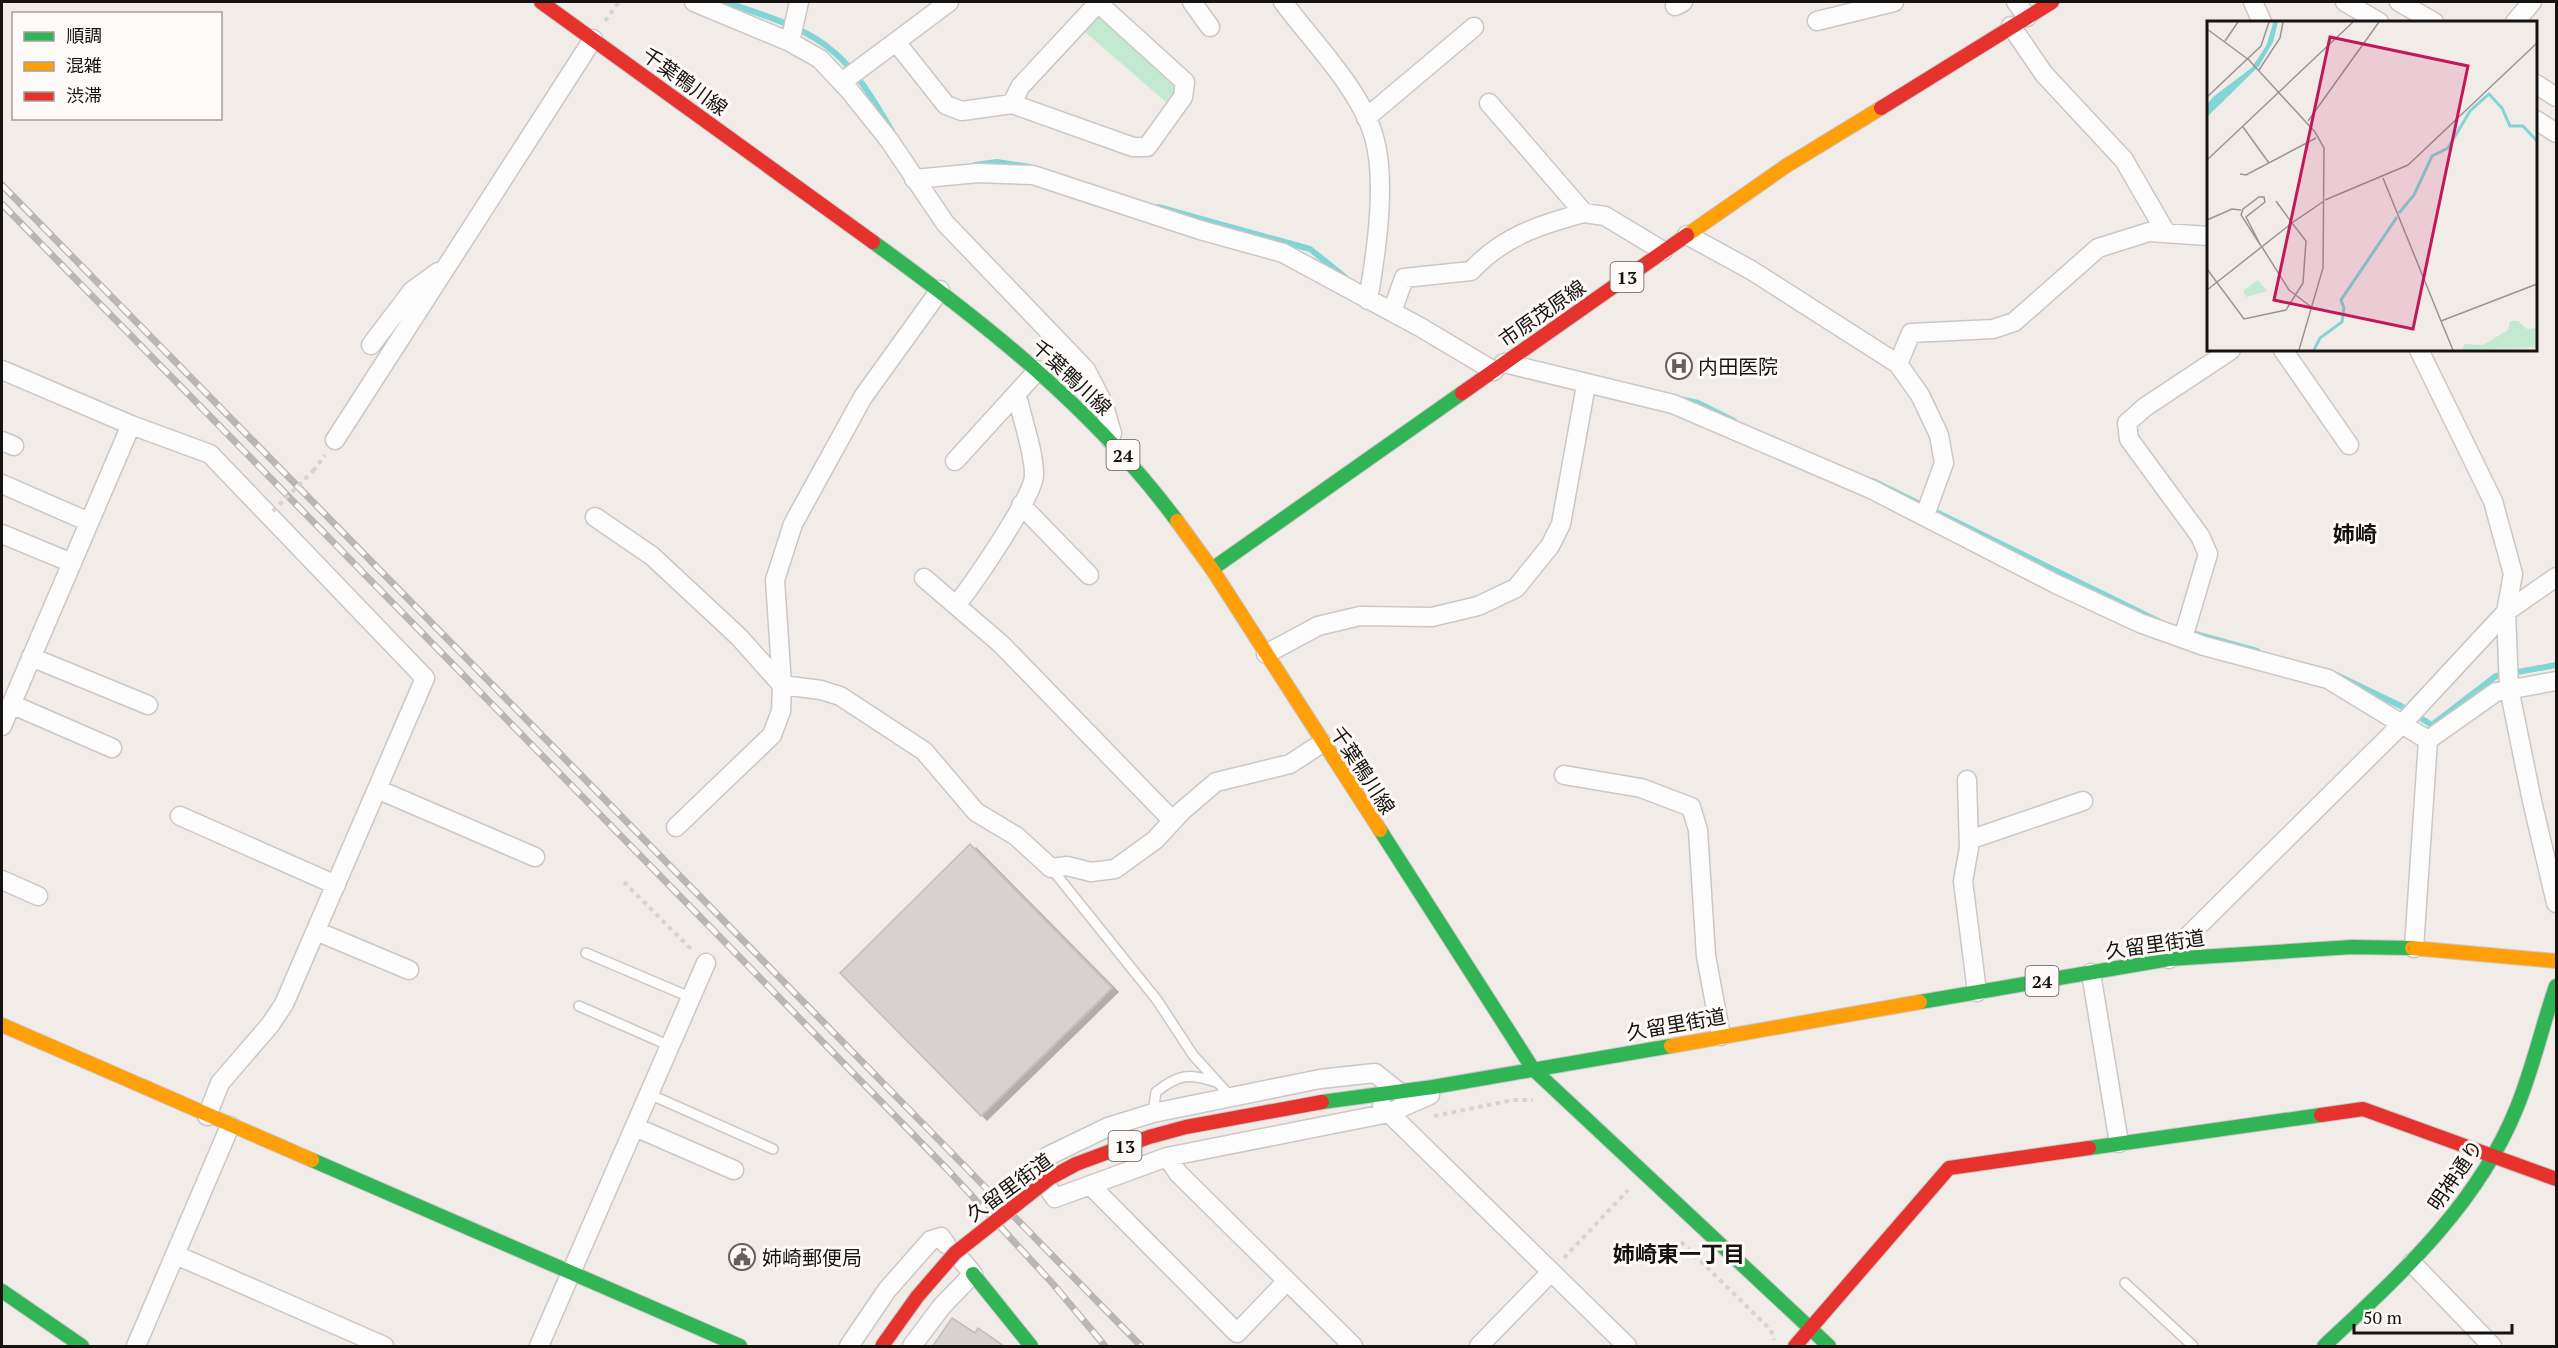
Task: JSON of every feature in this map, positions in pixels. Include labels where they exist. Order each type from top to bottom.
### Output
[{"type":"main road","name":"千葉鴨川線","points":[[541,2],[940,290],[1038,370],[1110,439],[1165,506],[1212,569],[1533,1069],[1829,1347]]},
{"type":"main road","name":"市原茂原線","points":[[1212,569],[1786,166],[2011,26],[2021,9],[2052,2]]},
{"type":"main road","name":"久留里街道","points":[[882,1347],[917,1297],[955,1253],[1050,1178],[1076,1164],[1149,1137],[1186,1127],[1322,1102],[1400,1093],[2169,959],[2307,949],[2414,948],[2556,961]]},
{"type":"main road","name":"明神通り","points":[[2324,1347],[2412,1263],[2442,1230],[2494,1155],[2517,1108],[2556,986]]},
{"type":"main road","points":[[2,1025],[740,1347]]},
{"type":"main road","points":[[1795,1347],[1949,1168],[2362,1109],[2556,1179]]},
{"type":"main road","points":[[968,1268],[1031,1347]]},
{"type":"main road","points":[[2,1291],[82,1347]]},
{"type":"street","points":[[694,2],[790,42],[820,59],[842,82],[889,140],[945,223],[1086,370],[1103,403],[1112,433],[1110,439]]},
{"type":"street","points":[[790,42],[799,2]]},
{"type":"street","points":[[842,82],[950,2]]},
{"type":"street","points":[[896,42],[946,105],[962,111],[1012,104],[1133,147],[1147,147],[1183,97],[1185,81],[1097,2],[1020,87],[1012,104]]},
{"type":"street","points":[[1192,2],[1210,27]]},
{"type":"street","points":[[1283,2],[1349,89],[1374,136],[1380,167],[1368,300]]},
{"type":"street","points":[[1817,21],[1894,2]]},
{"type":"street","points":[[2253,2],[2262,21]]},
{"type":"street","points":[[2345,2],[2377,21]]},
{"type":"street","points":[[2399,2],[2432,21]]},
{"type":"street","points":[[2516,21],[2532,2]]},
{"type":"street","points":[[2011,26],[2044,74],[2124,160],[2165,231]]},
{"type":"street","points":[[1366,118],[1474,27]]},
{"type":"street","points":[[335,440],[593,39]]},
{"type":"street","points":[[2537,85],[2556,97]]},
{"type":"street","points":[[1490,103],[1584,213]]},
{"type":"street","points":[[2537,121],[2556,133]]},
{"type":"street","points":[[914,179],[978,173],[1033,175],[1200,230],[1283,252],[1368,300],[1499,367],[1673,404],[1925,515],[2056,584],[2140,622],[2183,638],[2328,680],[2428,740]]},
{"type":"street","points":[[1392,312],[1404,278],[1471,271],[1487,254],[1529,229],[1584,213],[1605,216],[1664,251]]},
{"type":"street","points":[[1898,364],[1911,333],[1993,329],[2013,322],[2098,248],[2150,232],[2165,231],[2207,236]]},
{"type":"street","points":[[1687,235],[1751,270],[1898,364],[1920,395],[1934,425],[1944,463],[1925,515]]},
{"type":"street","points":[[371,345],[412,291],[451,261]]},
{"type":"street","points":[[676,827],[772,735],[781,711],[782,686],[775,580],[793,524],[863,397],[940,290]]},
{"type":"street","points":[[2183,638],[2208,554],[2200,536],[2129,439],[2127,423],[2145,407],[2229,351]]},
{"type":"street","points":[[2284,351],[2349,445]]},
{"type":"street","points":[[2419,351],[2493,501],[2513,574],[2506,612],[2509,688],[2556,903]]},
{"type":"street","points":[[955,461],[1038,370]]},
{"type":"street","points":[[3,376],[210,453],[425,678],[284,1004],[270,1025],[220,1083],[207,1116]]},
{"type":"street","points":[[1266,654],[1318,626],[1360,616],[1432,617],[1478,606],[1516,588],[1550,546],[1561,524],[1586,385]]},
{"type":"street","points":[[957,604],[1033,486],[1034,473],[1019,403],[1015,395]]},
{"type":"street","points":[[2,726],[131,425]]},
{"type":"street","points":[[2,484],[89,522]]},
{"type":"street","points":[[1021,505],[1089,574]]},
{"type":"street","points":[[595,517],[652,556],[739,638],[782,686],[822,690],[840,696],[924,751],[976,812],[1016,836],[1051,868],[1067,866],[1090,872],[1115,869],[1155,840],[1216,782],[1290,764],[1322,743]]},
{"type":"street","points":[[2,534],[72,563]]},
{"type":"street","points":[[2169,959],[2186,939],[2403,723],[2506,612],[2556,577]]},
{"type":"street","points":[[924,578],[1001,644],[1173,821]]},
{"type":"street","points":[[31,657],[148,705]]},
{"type":"street","points":[[2428,740],[2496,692],[2556,681]]},
{"type":"street","points":[[11,704],[112,748]]},
{"type":"street","points":[[2414,948],[2428,740]]},
{"type":"street","points":[[1564,775],[1641,788],[1691,807],[1698,830],[1706,956],[1721,1036]]},
{"type":"street","points":[[1967,780],[1969,840],[1963,881],[1977,992]]},
{"type":"street","points":[[377,789],[534,857]]},
{"type":"street","points":[[1969,840],[2083,801]]},
{"type":"street","points":[[180,816],[336,885]]},
{"type":"street","points":[[2,880],[38,896]]},
{"type":"street","points":[[316,931],[409,970]]},
{"type":"street","points":[[539,1347],[706,963]]},
{"type":"street","points":[[2091,973],[2119,1143]]},
{"type":"street","points":[[1400,1093],[1375,1073],[1320,1079],[1153,1113],[1108,1127],[1056,1152],[1048,1156],[1036,1171],[1055,1198],[1167,1156],[1389,1113],[1454,1083]]},
{"type":"street","points":[[1372,1096],[1627,1347]]},
{"type":"street","points":[[136,1347],[230,1126]]},
{"type":"street","points":[[635,1127],[734,1170]]},
{"type":"street","points":[[1167,1156],[1178,1173],[1353,1347]]},
{"type":"street","points":[[1091,1186],[1237,1333],[1287,1281]]},
{"type":"street","points":[[849,1347],[887,1290],[931,1240],[941,1237],[946,1244]]},
{"type":"street","points":[[176,1255],[384,1347]]},
{"type":"street","points":[[2412,1263],[2492,1347]]},
{"type":"street","points":[[912,1347],[968,1268]]},
{"type":"street","points":[[1479,1347],[1551,1272]]},
{"type":"lane","points":[[1051,868],[1156,1000],[1193,1055],[1231,1097]]},
{"type":"lane","points":[[586,953],[692,998]]},
{"type":"lane","points":[[579,1006],[670,1046]]},
{"type":"lane","points":[[1153,1113],[1156,1092],[1171,1080],[1194,1074],[1217,1082]]},
{"type":"lane","points":[[649,1094],[773,1149]]},
{"type":"lane","points":[[2125,1283],[2193,1347]]},
{"type":"path","points":[[273,511],[313,471]]},
{"type":"path","points":[[624,882],[706,963]]},
{"type":"path","points":[[1424,1118],[1513,1100],[1532,1100],[1539,1104]]},
{"type":"path","points":[[1620,1182],[1636,1198]]},
{"type":"path","points":[[1551,1272],[1628,1190]]},
{"type":"path","points":[[1678,1239],[1771,1330],[1775,1347]]},
{"type":"green space","points":[[1098,3],[1185,82],[1174,109],[1077,25]]},
{"type":"building","points":[[970,844],[1112,988],[981,1116],[840,973]]},
{"type":"building","points":[[952,1318],[975,1333],[978,1328],[1005,1347],[932,1347]]},
{"type":"waterway","points":[[726,2],[797,28],[835,53],[859,80],[892,131]]},
{"type":"waterway","points":[[975,165],[997,162],[1030,167]]},
{"type":"waterway","points":[[1158,207],[1310,249],[1345,277]]},
{"type":"waterway","points":[[1680,399],[1698,403],[1734,421]]},
{"type":"waterway","points":[[1873,481],[2160,622]]},
{"type":"waterway","points":[[2192,633],[2257,651]]},
{"type":"waterway","points":[[2328,671],[2403,707],[2432,725],[2496,676],[2556,665]]},
{"type":"railway","points":[[2,185],[1141,1346]]},
{"type":"railway","points":[[2,204],[948,1170],[1053,1284],[1105,1346]]},
{"type":"traffic: fast","points":[[873,242],[997,336],[1036,370],[1110,442],[1145,480],[1177,521]]},
{"type":"traffic: fast","points":[[1212,569],[1462,393]]},
{"type":"traffic: fast","points":[[1380,830],[1533,1069]]},
{"type":"traffic: fast","points":[[1920,1002],[2169,959],[2352,947],[2412,948]]},
{"type":"traffic: fast","points":[[2324,1346],[2434,1237],[2481,1176],[2501,1143],[2517,1107],[2556,986]]},
{"type":"traffic: fast","points":[[1322,1102],[1433,1087],[1671,1046]]},
{"type":"traffic: fast","points":[[1533,1069],[1829,1346]]},
{"type":"traffic: fast","points":[[2089,1148],[2321,1115]]},
{"type":"traffic: fast","points":[[312,1160],[740,1346]]},
{"type":"traffic: fast","points":[[973,1274],[1031,1346]]},
{"type":"traffic: fast","points":[[2,1291],[82,1346]]},
{"type":"traffic: slow","points":[[1687,235],[1786,166],[1881,108]]},
{"type":"traffic: slow","points":[[1177,521],[1212,569],[1380,830]]},
{"type":"traffic: slow","points":[[2412,948],[2556,961]]},
{"type":"traffic: slow","points":[[1671,1046],[1920,1002]]},
{"type":"traffic: slow","points":[[2,1025],[312,1160]]},
{"type":"traffic: jam","points":[[541,2],[873,242]]},
{"type":"traffic: jam","points":[[1881,108],[2052,2]]},
{"type":"traffic: jam","points":[[1462,393],[1687,235]]},
{"type":"traffic: jam","points":[[882,1346],[917,1297],[955,1253],[1050,1178],[1076,1164],[1149,1137],[1186,1127],[1322,1102]]},
{"type":"traffic: jam","points":[[2321,1115],[2363,1109],[2556,1179]]},
{"type":"traffic: jam","points":[[1795,1346],[1949,1168],[2089,1148]]},
{"type":"place","name":"内田医院","points":[[1679,366]]},
{"type":"place","name":"姉崎郵便局","points":[[742,1257]]},
{"type":"district","name":"姉崎","points":[[2355,533]]},
{"type":"district","name":"姉崎東一丁目","points":[[1679,1253]]}]
